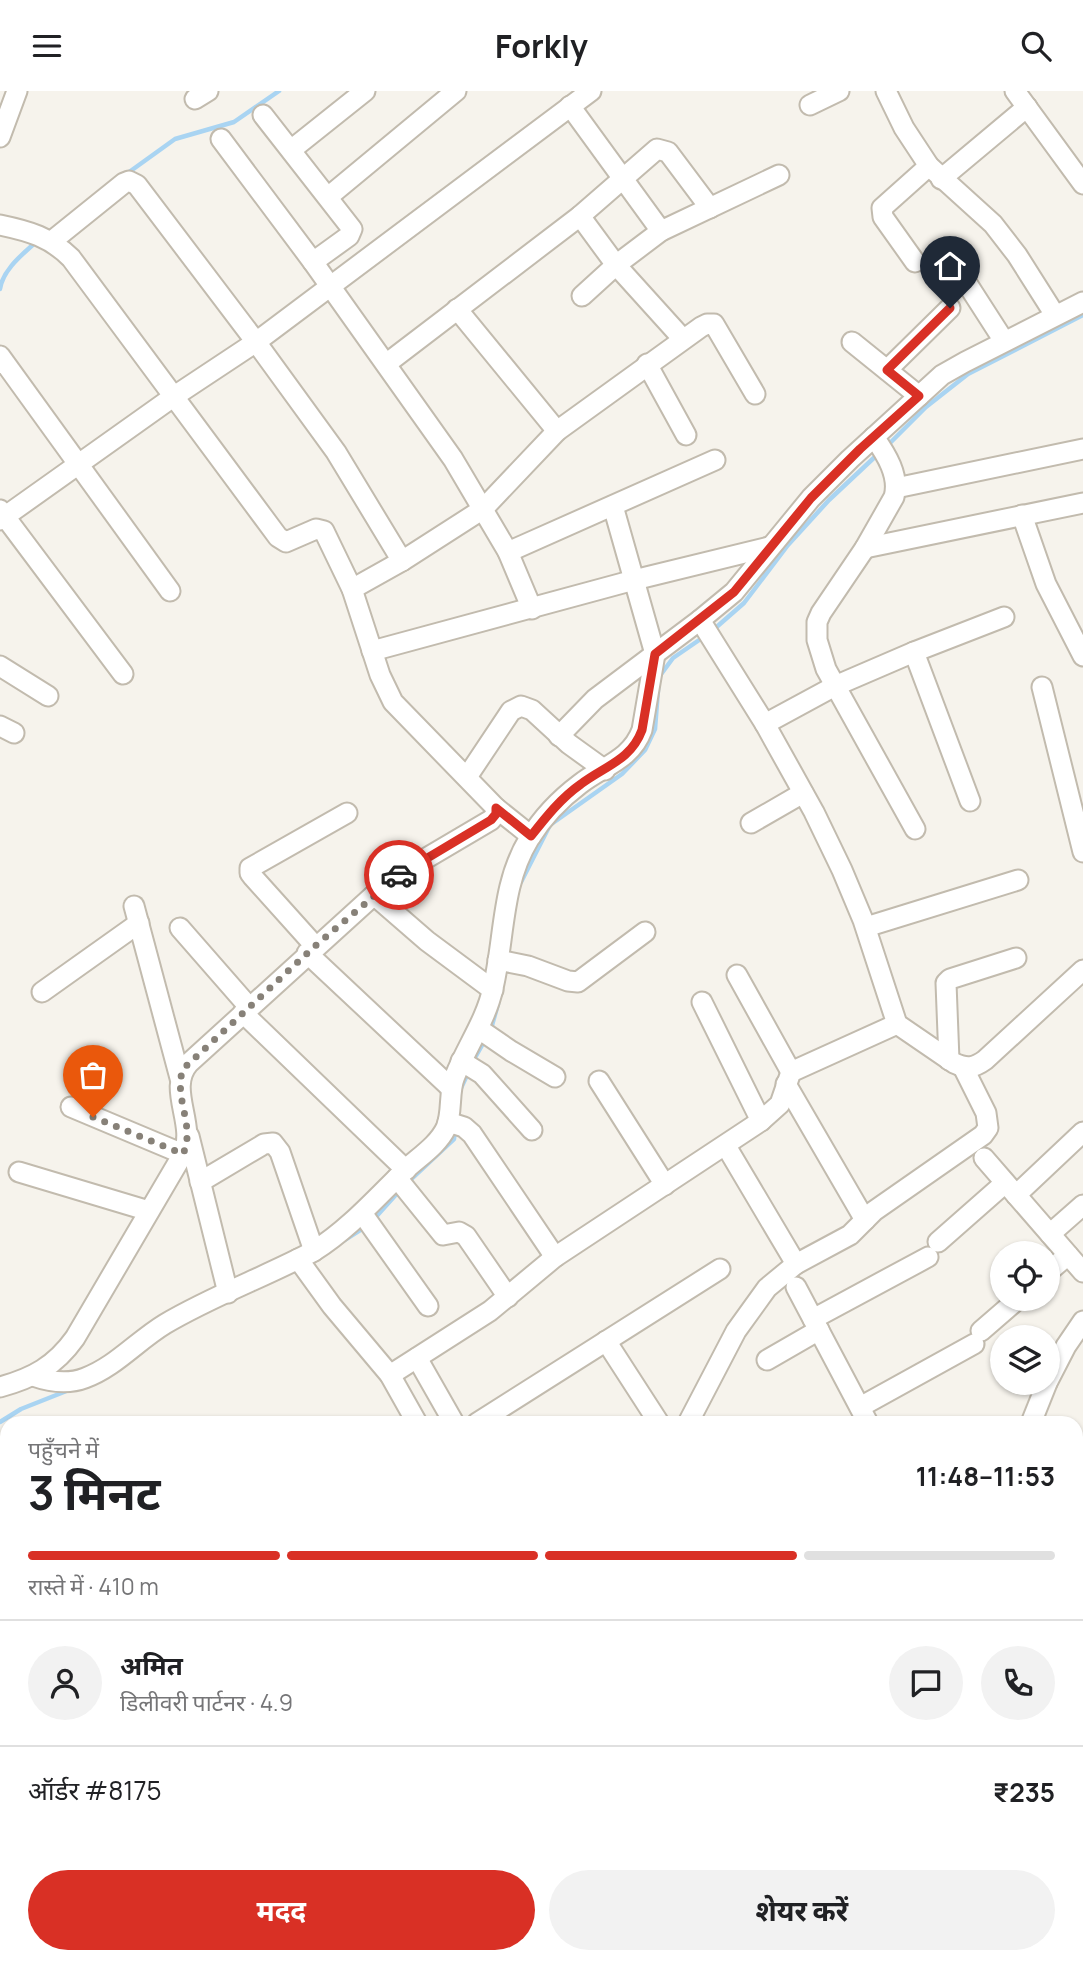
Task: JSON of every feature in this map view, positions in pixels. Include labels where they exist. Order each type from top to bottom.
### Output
[{"type":"street","points":[[291,149],[365,91]]},
{"type":"street","points":[[328,197],[456,91]]},
{"type":"street","points":[[810,105],[839,91]]},
{"type":"street","points":[[886,91],[911,139],[935,173],[993,224],[1017,255],[1055,316]]},
{"type":"street","points":[[1016,91],[1083,184]]},
{"type":"street","points":[[0,137],[10,93]]},
{"type":"street","points":[[123,674],[2,515],[256,342],[579,97],[623,178],[661,231]]},
{"type":"street","points":[[915,261],[883,217],[882,208],[1027,107]]},
{"type":"street","points":[[264,115],[350,225],[349,236],[313,261]]},
{"type":"street","points":[[221,139],[313,261],[453,459],[509,552],[532,609]]},
{"type":"street","points":[[386,364],[580,216],[657,149],[668,152],[710,208]]},
{"type":"street","points":[[582,296],[616,265],[661,231],[779,175]]},
{"type":"street","points":[[46,238],[124,183],[134,182],[336,452],[402,561]]},
{"type":"street","points":[[580,216],[616,265],[682,338]]},
{"type":"street","points":[[0,225],[46,238],[71,258],[282,541],[292,541],[316,529],[324,531],[352,589],[386,691],[393,702],[496,808],[531,836]]},
{"type":"street","points":[[950,257],[1004,341]]},
{"type":"street","points":[[559,736],[588,705],[655,654],[706,628],[811,498],[879,445],[919,396],[953,368],[1083,302]]},
{"type":"street","points":[[887,370],[950,308]]},
{"type":"street","points":[[457,309],[557,431]]},
{"type":"street","points":[[352,589],[402,561],[483,509],[557,431],[682,338],[707,324],[714,324],[755,394]]},
{"type":"street","points":[[852,342],[919,396]]},
{"type":"street","points":[[0,356],[170,591]]},
{"type":"street","points":[[647,364],[686,435]]},
{"type":"street","points":[[879,445],[896,480],[894,497],[821,613],[817,622],[817,640],[835,686],[915,829]]},
{"type":"street","points":[[896,488],[1083,449]]},
{"type":"street","points":[[509,552],[715,460]]},
{"type":"street","points":[[864,548],[1083,503]]},
{"type":"street","points":[[33,1376],[45,1381],[71,1382],[94,1374],[163,1325],[304,1261],[336,1236],[367,1220],[453,1123],[451,1089],[485,1034],[493,990],[505,961],[509,885],[514,870],[531,836],[560,801],[582,783],[622,759],[638,740],[642,730],[655,654],[613,506]]},
{"type":"street","points":[[1022,515],[1046,584],[1083,656]]},
{"type":"street","points":[[372,651],[634,580],[769,547]]},
{"type":"street","points":[[765,724],[835,686],[1004,617]]},
{"type":"street","points":[[706,628],[765,724],[842,870],[866,927],[897,1024],[956,1063],[973,1067],[1083,970]]},
{"type":"street","points":[[914,652],[970,801]]},
{"type":"street","points":[[0,666],[48,696]]},
{"type":"street","points":[[1042,687],[1083,852]]},
{"type":"street","points":[[467,777],[516,708],[527,707],[559,736],[605,770]]},
{"type":"street","points":[[751,823],[803,793]]},
{"type":"street","points":[[180,1078],[189,1063],[374,895],[408,869],[491,820],[496,814],[496,808]]},
{"type":"street","points":[[347,813],[250,868],[250,873],[311,950],[451,1089]]},
{"type":"street","points":[[866,927],[1018,880]]},
{"type":"street","points":[[374,895],[435,947],[493,990]]},
{"type":"street","points":[[42,992],[136,915],[180,1078],[186,1145],[200,1182],[229,1293]]},
{"type":"street","points":[[180,928],[246,1010],[402,1180],[443,1235],[459,1232],[466,1236],[508,1297]]},
{"type":"street","points":[[505,961],[579,982],[645,932]]},
{"type":"street","points":[[692,1416],[736,1331],[767,1288],[796,1264],[850,1234],[874,1211],[983,1135],[988,1128],[986,1114],[956,1063],[946,983],[950,979],[1016,958]]},
{"type":"street","points":[[737,975],[865,1220]]},
{"type":"street","points":[[702,1002],[761,1121]]},
{"type":"street","points":[[390,1375],[490,1311],[555,1257],[761,1121],[780,1104],[789,1078],[897,1024]]},
{"type":"street","points":[[485,1034],[555,1077]]},
{"type":"street","points":[[468,1065],[532,1130]]},
{"type":"street","points":[[599,1081],[665,1185]]},
{"type":"street","points":[[71,1107],[186,1145]]},
{"type":"street","points":[[453,1123],[472,1133],[555,1257]]},
{"type":"street","points":[[766,1360],[816,1324],[933,1249],[1083,1132]]},
{"type":"street","points":[[200,1182],[264,1144],[273,1143],[280,1152],[304,1261],[390,1375],[413,1416]]},
{"type":"street","points":[[0,1387],[33,1376],[55,1362],[75,1338],[186,1145]]},
{"type":"street","points":[[726,1146],[796,1264]]},
{"type":"street","points":[[984,1158],[1083,1272]]},
{"type":"street","points":[[19,1172],[149,1212]]},
{"type":"street","points":[[1050,1234],[1083,1205]]},
{"type":"street","points":[[367,1220],[428,1305]]},
{"type":"street","points":[[1060,1262],[1068,1255]]},
{"type":"street","points":[[492,1416],[720,1269]]},
{"type":"street","points":[[796,1287],[864,1415],[977,1338],[1005,1311]]},
{"type":"street","points":[[1060,1358],[1083,1321]]},
{"type":"street","points":[[606,1341],[654,1416]]},
{"type":"street","points":[[417,1358],[449,1416]]},
{"type":"street","points":[[1034,1416],[1043,1395]]},
{"type":"waterway","points":[[125,175],[175,139],[234,122],[279,91]]},
{"type":"waterway","points":[[0,289],[9,268],[37,241]]},
{"type":"waterway","points":[[887,446],[926,407],[968,374],[1083,315]]},
{"type":"waterway","points":[[712,631],[744,603],[788,545],[829,500],[878,454]]},
{"type":"waterway","points":[[521,882],[550,825],[622,774],[645,750],[655,729],[659,677],[673,658],[705,636]]},
{"type":"waterway","points":[[491,1029],[498,1004]]},
{"type":"waterway","points":[[472,1063],[485,1040]]},
{"type":"waterway","points":[[461,1088],[469,1071]]},
{"type":"waterway","points":[[407,1183],[454,1139],[455,1128]]},
{"type":"waterway","points":[[374,1219],[401,1189]]},
{"type":"waterway","points":[[343,1241],[365,1227]]},
{"type":"waterway","points":[[10,1416],[69,1390]]},
{"type":"way so far","points":[[93,1117],[183,1154],[189,1136],[180,1089],[183,1069],[315,946],[399,875]]},
{"type":"route","points":[[399,875],[491,820],[496,814],[496,808],[531,836],[570,792],[622,759],[632,749],[642,730],[655,654],[734,592],[811,498],[919,396],[887,370],[950,308]]}]
